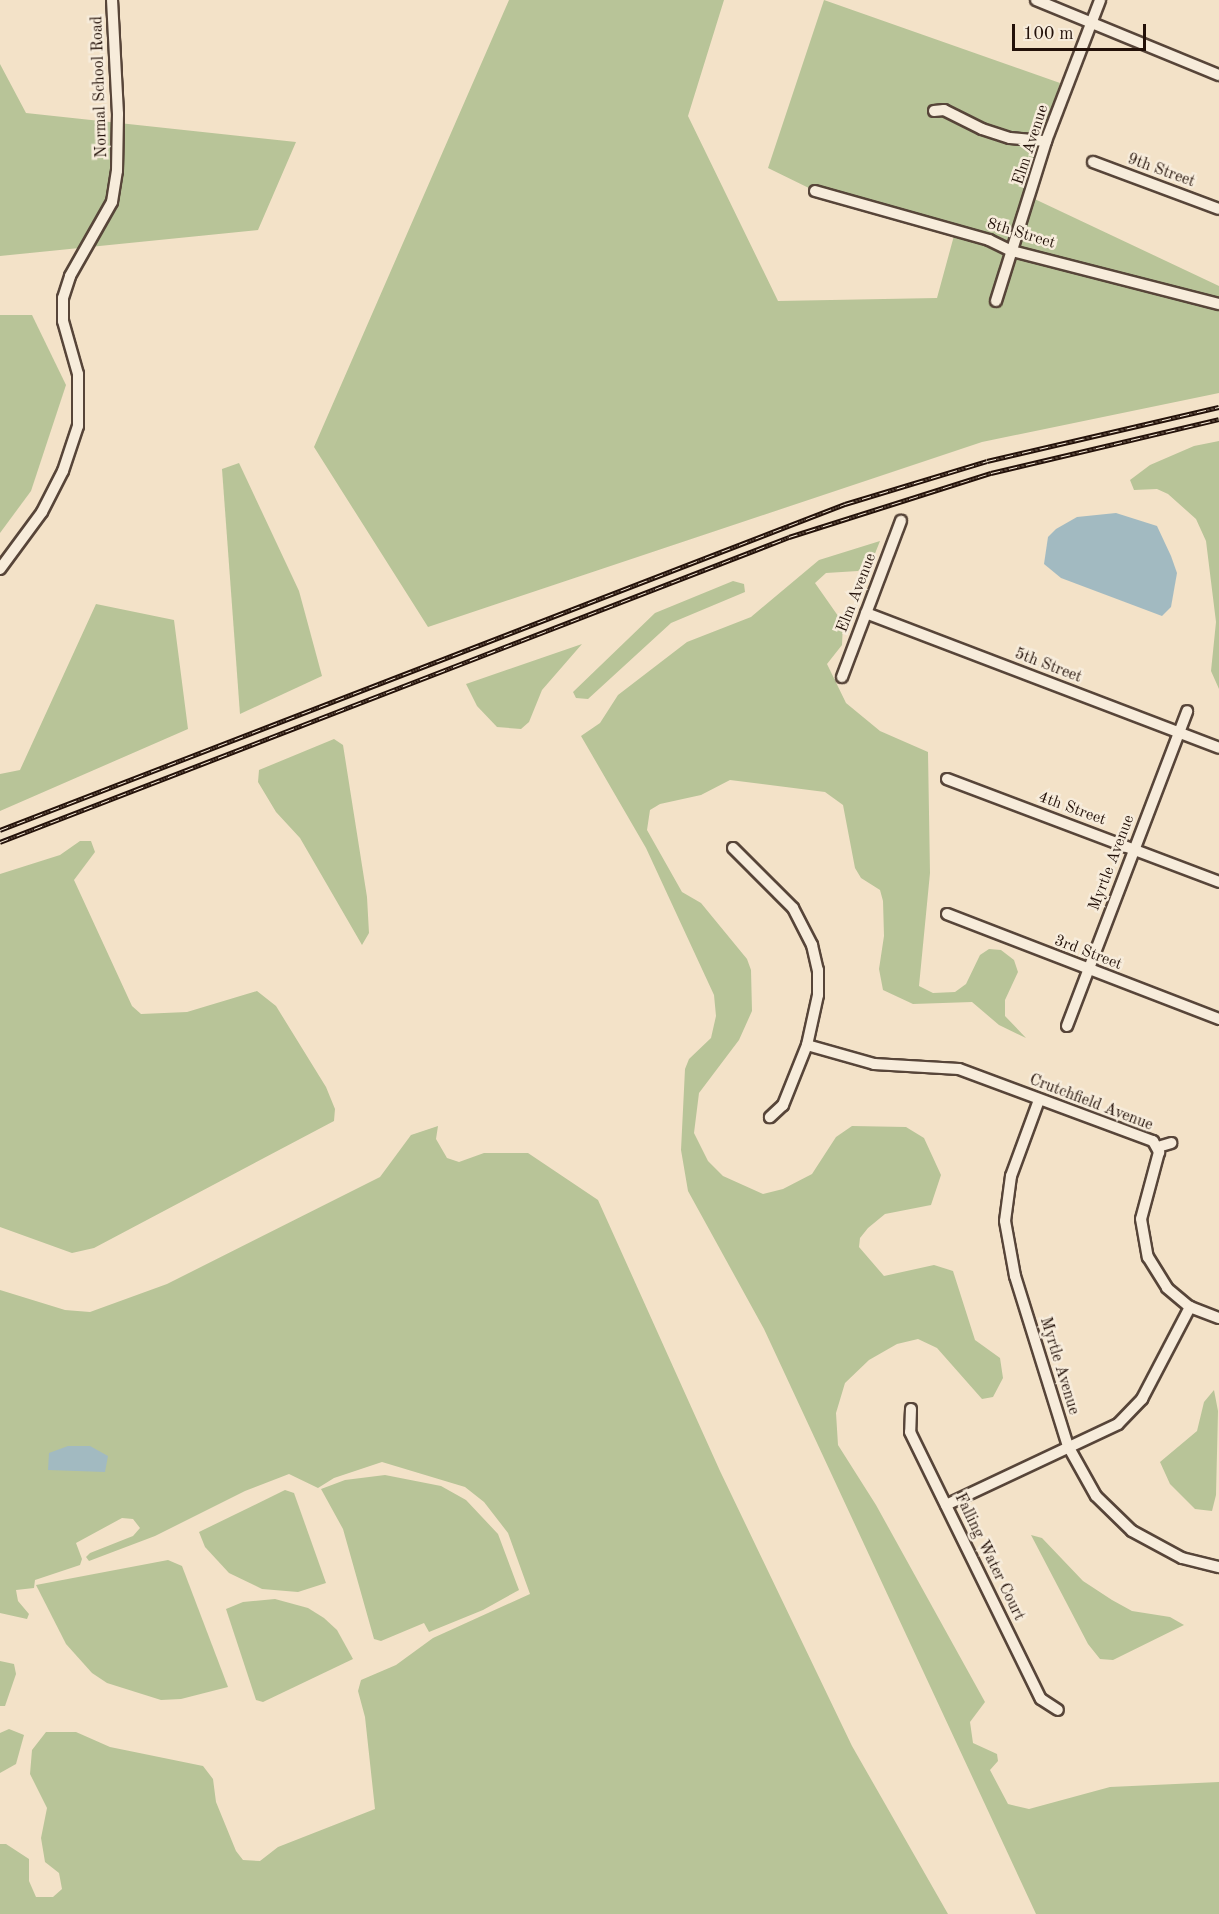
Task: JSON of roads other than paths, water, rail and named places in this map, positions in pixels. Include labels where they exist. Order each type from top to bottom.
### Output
[{"type":"street","name":"Normal School Road","points":[[0,569],[42,512],[63,471],[78,426],[78,374],[63,321],[63,298],[70,276],[112,202],[117,171],[118,114],[112,0]]},
{"type":"street","points":[[1036,0],[1219,75]]},
{"type":"street","name":"Elm Avenue","points":[[996,301],[1046,141],[1100,0]]},
{"type":"street","points":[[934,111],[944,110],[982,129],[1010,138],[1046,141]]},
{"type":"street","name":"9th Street","points":[[1093,162],[1219,208]]},
{"type":"street","name":"8th Street","points":[[815,191],[990,240],[1012,251],[1219,304]]},
{"type":"street","name":"Elm Avenue","points":[[842,677],[901,521]]},
{"type":"street","name":"5th Street","points":[[866,613],[1219,748]]},
{"type":"street","name":"Myrtle Avenue","points":[[1067,1026],[1187,711]]},
{"type":"street","name":"4th Street","points":[[947,779],[1219,882]]},
{"type":"street","points":[[734,848],[793,908],[813,945],[818,995],[807,1045],[783,1105],[770,1117]]},
{"type":"street","name":"3rd Street","points":[[947,914],[1219,1019]]},
{"type":"street","name":"Crutchfield Avenue","points":[[807,1045],[874,1064],[959,1069],[1144,1138],[1158,1147],[1157,1166],[1143,1203],[1142,1237],[1156,1273],[1167,1288],[1190,1307],[1219,1318]]},
{"type":"street","name":"Myrtle Avenue","points":[[1039,1100],[1011,1176],[1005,1221],[1015,1276],[1068,1446],[1096,1496],[1132,1531],[1182,1558],[1219,1567]]},
{"type":"street","points":[[1158,1147],[1171,1143]]},
{"type":"street","points":[[946,1505],[1068,1446],[1098,1436],[1133,1409],[1190,1307]]},
{"type":"street","name":"Falling Water Court","points":[[911,1409],[910,1432],[1041,1699],[1058,1710]]},
{"type":"water","points":[[1116,513],[1157,526],[1171,556],[1177,573],[1171,607],[1162,616],[1061,578],[1044,564],[1048,537],[1056,529],[1077,517]]},
{"type":"water","points":[[68,1446],[90,1446],[108,1456],[105,1472],[48,1470],[49,1453]]},
{"type":"railway","points":[[0,830],[845,504],[987,461],[1219,407]]},
{"type":"railway","points":[[0,842],[789,537],[991,473],[1219,419]]}]
